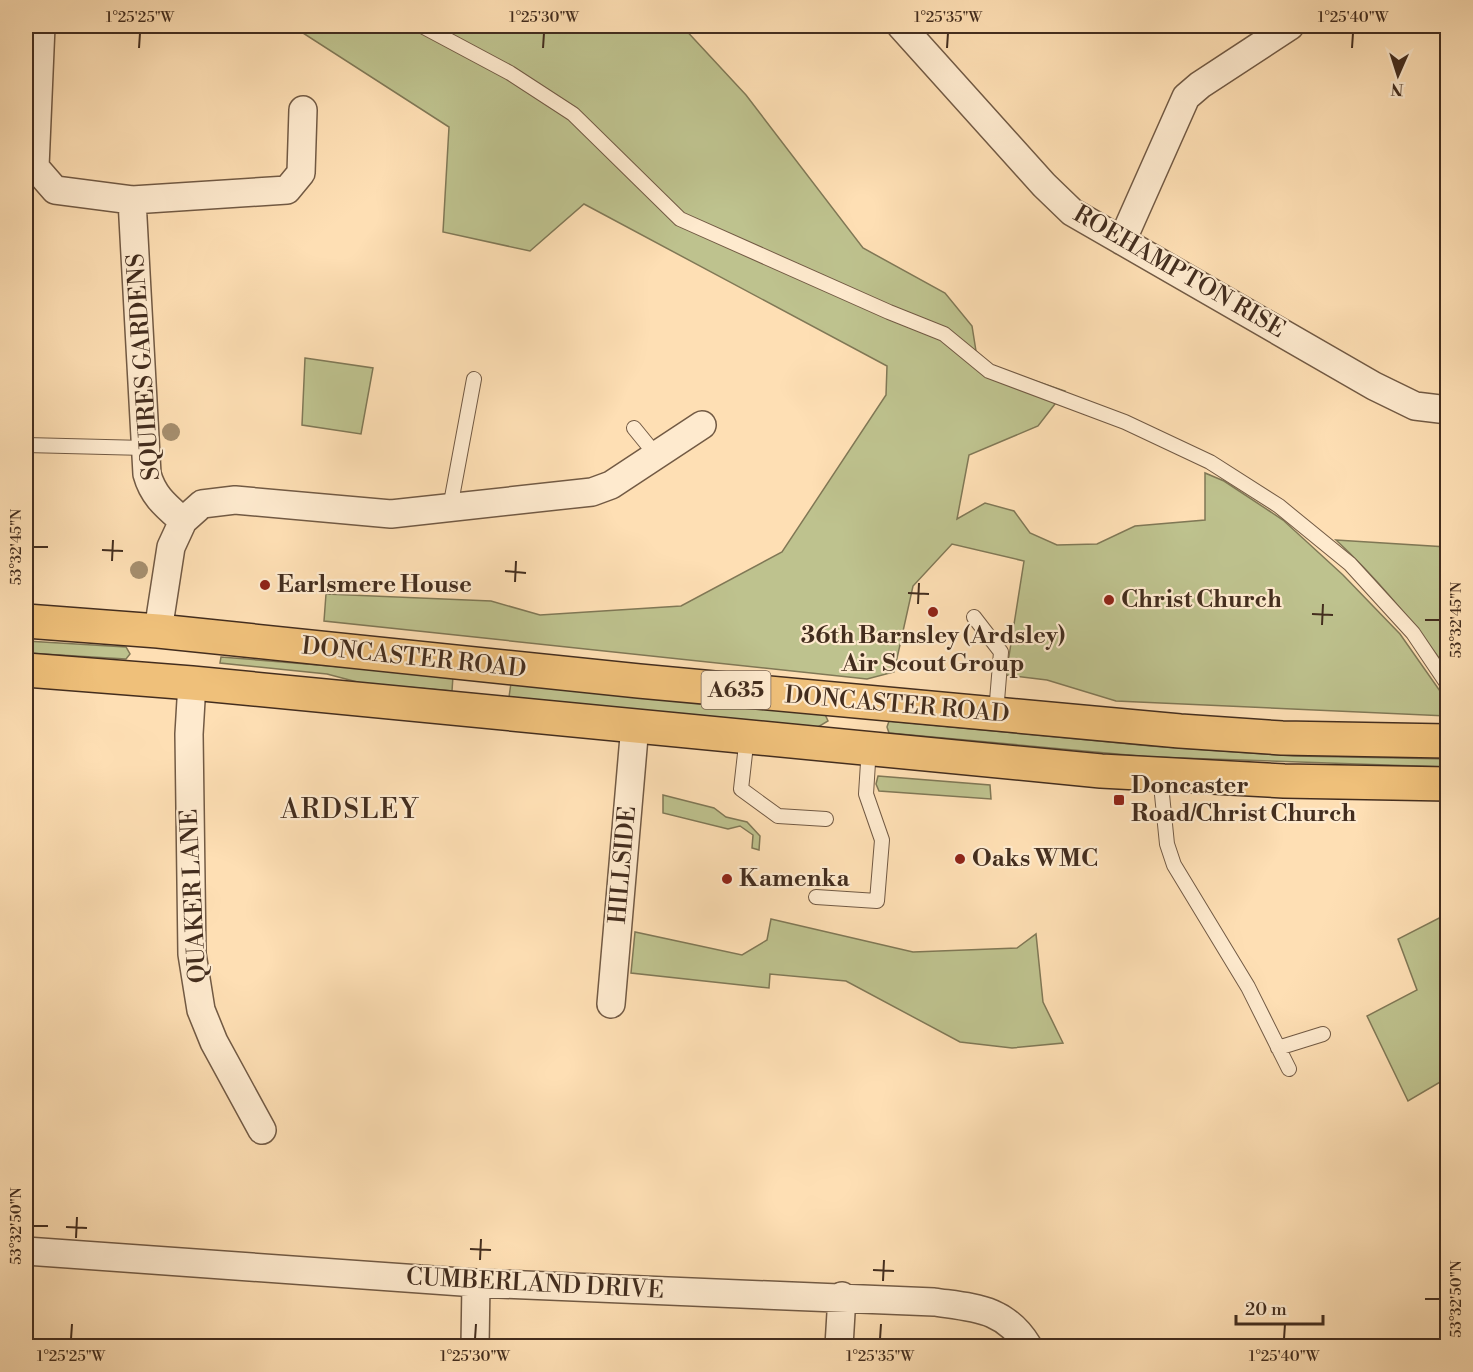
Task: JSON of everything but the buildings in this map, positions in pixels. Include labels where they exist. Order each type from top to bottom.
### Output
[{"type":"highway","name":"DONCASTER ROAD","points":[[26,621],[158,631],[856,702],[1282,738],[1448,741]]},
{"type":"highway","points":[[158,631],[192,683]]},
{"type":"highway","name":"DONCASTER ROAD","points":[[26,670],[192,683],[1160,775],[1284,781],[1448,784]]},
{"type":"highway","points":[[856,702],[861,747]]},
{"type":"street","points":[[41,26],[35,167],[55,190],[132,200],[287,190],[301,173],[303,110]]},
{"type":"street","name":"ROEHAMPTON RISE","points":[[901,26],[1044,185],[1072,212],[1374,386],[1415,406],[1448,410]]},
{"type":"street","points":[[1122,241],[1186,97],[1200,85],[1290,26]]},
{"type":"street","name":"SQUIRES GARDENS","points":[[132,200],[147,474],[151,490],[183,521]]},
{"type":"street","points":[[158,631],[171,547],[183,521],[202,504],[235,500],[391,514],[592,492],[611,485],[702,425]]},
{"type":"street","name":"QUAKER LANE","points":[[192,683],[189,734],[192,954],[201,1010],[209,1031],[262,1130]]},
{"type":"street","name":"HILLSIDE","points":[[612,1004],[635,725]]},
{"type":"street","name":"CUMBERLAND DRIVE","points":[[26,1251],[476,1283],[842,1296],[934,1302],[989,1310],[1019,1331],[1028,1347]]},
{"type":"street","points":[[475,1347],[476,1283]]},
{"type":"street","points":[[839,1347],[842,1296]]},
{"type":"lane","points":[[422,26],[510,73],[573,114],[680,219],[944,334],[989,371],[1146,432],[1210,462],[1279,506],[1350,564],[1413,633],[1448,685]]},
{"type":"lane","points":[[450,508],[474,380]]},
{"type":"lane","points":[[634,428],[656,455]]},
{"type":"lane","points":[[26,445],[145,448]]},
{"type":"lane","points":[[974,617],[1000,652],[996,713]]},
{"type":"lane","points":[[747,736],[741,789],[778,816],[826,819]]},
{"type":"lane","points":[[816,897],[877,901],[882,840],[866,794],[861,747]]},
{"type":"lane","points":[[1160,775],[1167,844],[1174,865],[1248,987],[1289,1069]]},
{"type":"lane","points":[[1278,1048],[1323,1034]]},
{"type":"green space","points":[[292,26],[682,26],[746,95],[863,248],[945,293],[972,326],[976,351],[992,366],[1065,391],[1038,426],[969,455],[957,519],[985,503],[1014,511],[1030,533],[1057,545],[1097,544],[1135,526],[1205,520],[1205,473],[1224,481],[1283,520],[1343,575],[1400,634],[1447,701],[1447,716],[1116,701],[1047,680],[1006,675],[1024,561],[952,544],[913,586],[894,672],[867,679],[324,621],[326,594],[491,601],[540,615],[681,606],[782,552],[886,395],[887,366],[584,204],[530,251],[443,232],[449,127]]},
{"type":"green space","points":[[305,358],[373,368],[361,434],[302,425]]},
{"type":"green space","points":[[1336,540],[1447,547],[1447,669],[1395,602]]},
{"type":"green space","points":[[26,641],[126,647],[130,654],[126,659],[26,653]]},
{"type":"green space","points":[[221,657],[453,676],[452,691],[361,683],[327,674],[220,663]]},
{"type":"green space","points":[[511,683],[824,712],[828,721],[818,727],[509,697]]},
{"type":"green space","points":[[889,721],[1151,746],[1294,756],[1447,759],[1447,767],[1150,757],[889,733],[887,727]]},
{"type":"green space","points":[[878,776],[990,785],[991,799],[879,791],[876,784]]},
{"type":"green space","points":[[663,795],[714,808],[726,817],[747,822],[760,836],[759,850],[752,848],[753,835],[740,826],[728,829],[663,813]]},
{"type":"green space","points":[[1447,914],[1447,1078],[1408,1101],[1367,1016],[1417,990],[1398,939]]},
{"type":"green space","points":[[771,919],[913,952],[1017,948],[1036,934],[1043,1002],[1063,1043],[1012,1048],[960,1042],[846,981],[770,974],[769,988],[631,973],[635,932],[742,955],[767,940]]},
{"type":"place","name":"Earlsmere House","points":[[265,585]]},
{"type":"place","name":"Christ Church","points":[[1109,600]]},
{"type":"place","name":"36th Barnsley (Ardsley) Air Scout Group","points":[[933,612]]},
{"type":"place","name":"Doncaster Road/Christ Church","points":[[1119,800]]},
{"type":"place","name":"Oaks WMC","points":[[960,859]]},
{"type":"place","name":"Kamenka","points":[[727,879]]},
{"type":"district","name":"ARDSLEY","points":[[350,810]]}]
